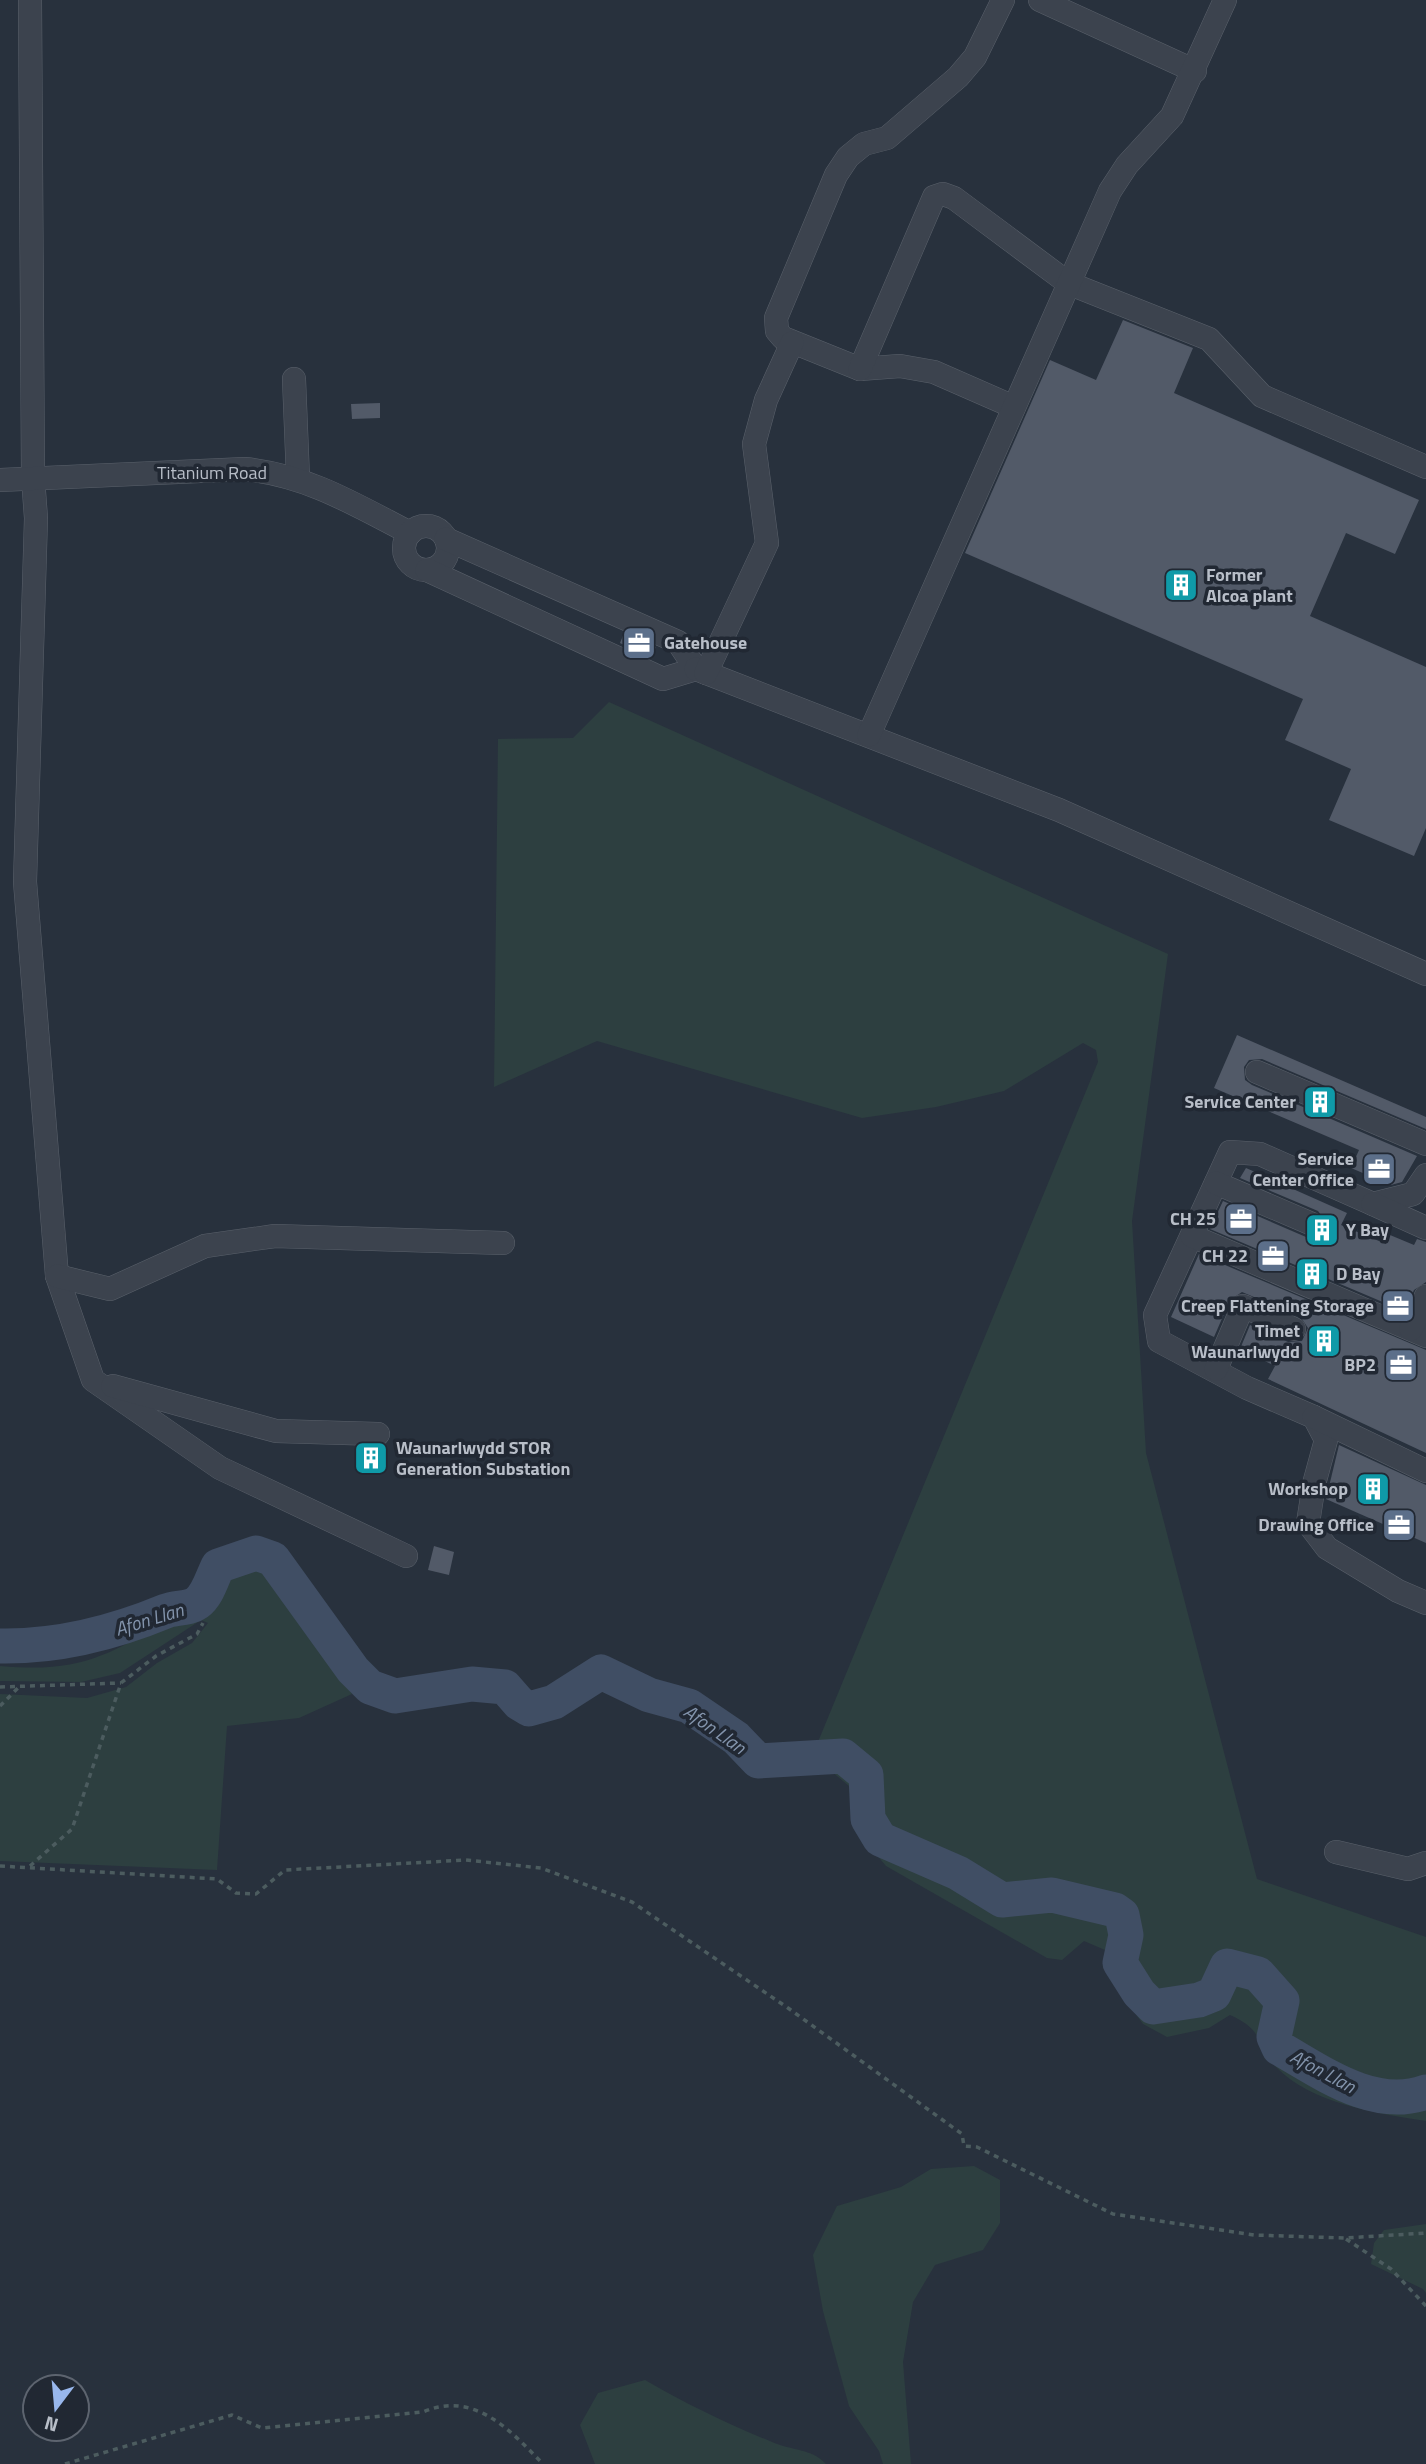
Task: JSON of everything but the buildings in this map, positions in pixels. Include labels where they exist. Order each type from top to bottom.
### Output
[{"type":"street","points":[[30,0],[33,478],[36,518],[25,883],[57,1276],[93,1380],[219,1468],[405,1556]]},
{"type":"street","points":[[1003,0],[975,57],[958,77],[887,138],[864,144],[848,157],[836,175],[776,318],[777,331],[792,343],[860,369],[917,367],[1014,407]]},
{"type":"street","points":[[1040,0],[1195,71]]},
{"type":"street","points":[[869,736],[1110,191],[1127,165],[1172,116],[1195,71],[1225,0]]},
{"type":"street","points":[[860,369],[934,197],[943,194],[954,198],[1068,283],[1194,331],[1222,350],[1248,384],[1262,396],[1426,467]]},
{"type":"street","points":[[701,671],[767,543],[754,444],[766,400],[792,343]]},
{"type":"street","points":[[294,379],[298,478]]},
{"type":"street","name":"Titanium Road","points":[[0,480],[245,469],[318,484],[410,533],[417,527],[432,526],[446,539]]},
{"type":"street","points":[[410,533],[407,555],[414,565],[663,679],[701,671]]},
{"type":"street","points":[[426,570],[443,562],[447,551],[446,539],[678,642],[701,671],[1059,810],[1426,974]]},
{"type":"street","points":[[1257,1072],[1426,1144]]},
{"type":"street","points":[[1426,1228],[1260,1154],[1230,1152],[1156,1315],[1159,1341],[1216,1369],[1247,1388],[1426,1471]]},
{"type":"street","points":[[1216,1183],[1312,1224]]},
{"type":"street","points":[[1373,1204],[1413,1194],[1423,1186]]},
{"type":"street","points":[[57,1276],[110,1289],[205,1246],[275,1236],[503,1243]]},
{"type":"street","points":[[1192,1236],[1419,1332],[1426,1296]]},
{"type":"street","points":[[1216,1369],[1243,1306],[1294,1329]]},
{"type":"street","points":[[93,1380],[276,1432],[378,1434]]},
{"type":"street","points":[[1314,1417],[1326,1440],[1314,1484],[1308,1523],[1327,1548],[1398,1591],[1426,1603]]},
{"type":"street","points":[[1336,1852],[1408,1869],[1426,1863]]},
{"type":"path","points":[[28,1867],[72,1829],[121,1683],[156,1656],[197,1633],[203,1623]]},
{"type":"path","points":[[0,1687],[121,1683]]},
{"type":"path","points":[[0,1706],[19,1686]]},
{"type":"path","points":[[0,1866],[218,1879],[236,1893],[256,1894],[285,1870],[466,1860],[541,1868],[632,1902],[757,1986],[962,2134],[964,2146],[977,2147],[1113,2214],[1254,2235],[1345,2238],[1426,2232]]},
{"type":"path","points":[[1345,2238],[1391,2269],[1426,2306]]},
{"type":"path","points":[[65,2464],[232,2415],[262,2428],[423,2412],[440,2404],[480,2409],[510,2430],[543,2464]]},
{"type":"shaded area","points":[[609,702],[1168,954],[1132,1221],[1146,1453],[1257,1879],[1426,1937],[1426,2121],[1345,2105],[1307,2090],[1275,2066],[1250,2027],[1230,2015],[1209,2028],[1167,2037],[1143,2024],[1113,1983],[1112,1953],[1084,1941],[1062,1960],[1047,1958],[886,1866],[854,1828],[849,1786],[831,1771],[806,1771],[1098,1062],[1096,1050],[1083,1043],[1004,1091],[936,1107],[862,1118],[597,1041],[494,1087],[498,739],[573,738]]},
{"type":"shaded area","points":[[254,1567],[278,1584],[352,1694],[299,1718],[227,1726],[217,1870],[0,1861],[0,1694],[87,1698],[126,1687],[157,1663],[192,1643],[208,1623],[201,1620],[120,1673],[81,1682],[0,1681],[0,1666],[51,1667],[71,1664],[109,1652],[199,1602],[222,1585],[238,1568]]},
{"type":"shaded area","points":[[974,2166],[1000,2180],[1000,2223],[983,2250],[935,2265],[913,2302],[903,2362],[911,2464],[883,2464],[879,2451],[849,2406],[823,2311],[813,2255],[837,2206],[901,2187],[931,2169]]},
{"type":"shaded area","points":[[1426,2224],[1426,2293],[1423,2289],[1371,2264],[1374,2243],[1384,2230]]},
{"type":"shaded area","points":[[645,2380],[723,2421],[779,2445],[814,2455],[826,2464],[595,2464],[580,2425],[598,2393]]},
{"type":"waterway","name":"Afon Llan","points":[[0,1646],[43,1644],[85,1637],[190,1606],[204,1596],[218,1566],[256,1553],[273,1559],[353,1670],[370,1687],[395,1696],[472,1684],[505,1687],[519,1703],[529,1709],[554,1702],[601,1672],[649,1695],[689,1706],[736,1738],[758,1761],[843,1756],[866,1775],[868,1819],[880,1839],[958,1873],[1002,1900],[1052,1895],[1115,1910],[1122,1915],[1126,1935],[1120,1963],[1139,1993],[1153,2007],[1199,2000],[1214,1994],[1227,1966],[1258,1974],[1282,2001],[1274,2037],[1279,2048],[1331,2078],[1368,2093],[1407,2097],[1426,2092]]},
{"type":"place","name":"Former Alcoa plant","points":[[1181,585]]},
{"type":"place","name":"Gatehouse","points":[[639,643]]},
{"type":"place","name":"Service Center","points":[[1320,1102]]},
{"type":"place","name":"Service Center Office","points":[[1379,1169]]},
{"type":"place","name":"CH 25","points":[[1241,1219]]},
{"type":"place","name":"Y Bay","points":[[1322,1230]]},
{"type":"place","name":"CH 22","points":[[1273,1256]]},
{"type":"place","name":"D Bay","points":[[1312,1274]]},
{"type":"place","name":"Creep Flattening Storage","points":[[1398,1306]]},
{"type":"place","name":"Timet Waunarlwydd","points":[[1324,1341]]},
{"type":"place","name":"BP2","points":[[1401,1365]]},
{"type":"place","name":"Waunarlwydd STOR Generation Substation","points":[[371,1458]]},
{"type":"place","name":"Workshop","points":[[1373,1489]]},
{"type":"place","name":"Drawing Office","points":[[1399,1525]]}]
